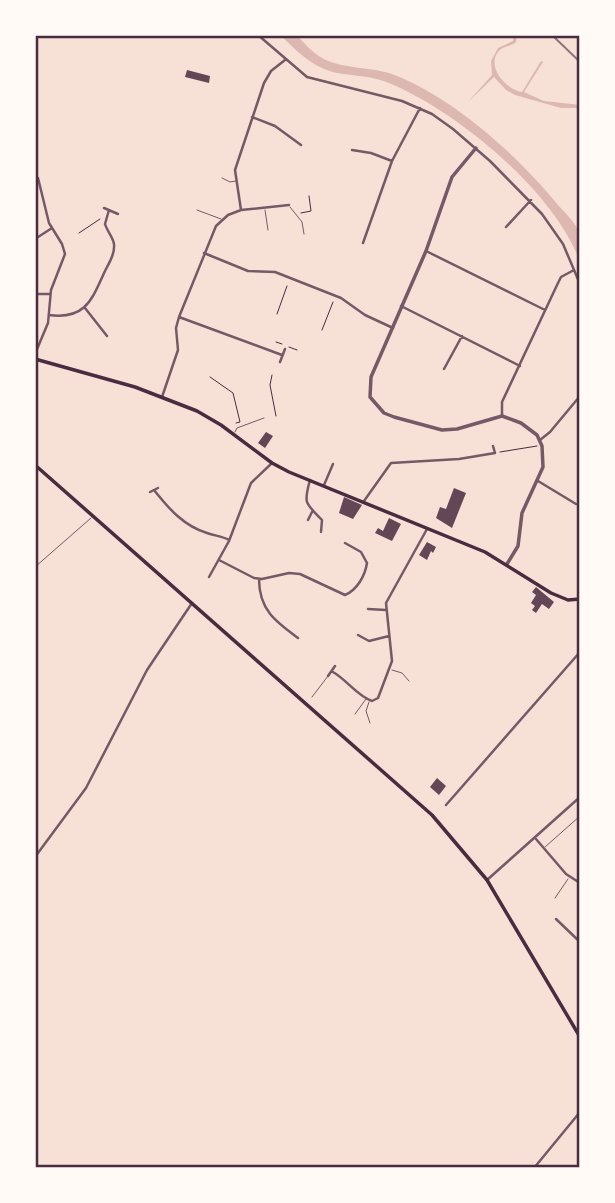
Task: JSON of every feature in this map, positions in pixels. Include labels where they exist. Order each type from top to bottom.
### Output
[{"type":"main road","points":[[35,357],[121,382],[205,415],[272,463],[398,518],[485,552],[548,592],[568,600],[580,601]]},
{"type":"main road","points":[[35,465],[410,793],[443,826],[487,880],[580,1037]]},
{"type":"street","points":[[258,35],[303,75],[313,80],[374,92],[420,108],[440,119],[476,148],[531,200],[558,236],[580,284]]},
{"type":"street","points":[[242,210],[236,166],[266,79],[274,68],[285,60]]},
{"type":"street","points":[[363,243],[392,161],[420,108]]},
{"type":"street","points":[[252,117],[275,126],[301,145]]},
{"type":"street","points":[[476,148],[452,177],[426,251],[371,377],[369,388],[370,397],[384,413],[427,427],[457,429],[502,416],[527,426],[540,440],[544,462],[522,513],[518,546],[507,564]]},
{"type":"street","points":[[352,150],[371,153],[392,161]]},
{"type":"street","points":[[35,357],[49,315],[50,295],[65,254],[51,228],[38,178]]},
{"type":"street","points":[[506,227],[531,200]]},
{"type":"street","points":[[162,397],[178,350],[178,317],[214,229],[221,219],[242,210],[289,205]]},
{"type":"street","points":[[104,208],[118,214]]},
{"type":"street","points":[[49,315],[70,315],[85,307],[91,300],[114,251],[106,228],[109,210]]},
{"type":"street","points":[[35,239],[51,228]]},
{"type":"street","points":[[426,251],[545,310]]},
{"type":"street","points":[[204,253],[247,271],[275,272],[341,298],[367,317],[393,328]]},
{"type":"street","points":[[502,416],[502,402],[561,277],[574,270]]},
{"type":"street","points":[[35,294],[50,295]]},
{"type":"street","points":[[401,306],[520,366]]},
{"type":"street","points":[[85,307],[107,336]]},
{"type":"street","points":[[178,317],[282,355]]},
{"type":"street","points":[[444,369],[462,336]]},
{"type":"street","points":[[280,362],[285,349]]},
{"type":"street","points":[[540,440],[580,396]]},
{"type":"street","points":[[364,502],[391,463],[459,459],[495,453],[493,446]]},
{"type":"street","points":[[209,577],[229,540],[251,483],[272,463]]},
{"type":"street","points":[[324,485],[333,464]]},
{"type":"street","points":[[310,480],[306,501],[312,512],[322,520],[321,532]]},
{"type":"street","points":[[538,481],[576,504]]},
{"type":"street","points":[[154,490],[180,519],[200,531],[229,540]]},
{"type":"street","points":[[308,520],[312,512]]},
{"type":"street","points":[[333,672],[368,699],[375,701],[379,698],[392,656],[386,610],[390,592],[409,564],[427,528]]},
{"type":"street","points":[[219,560],[259,579],[289,573],[300,574],[339,594],[350,593],[364,573],[367,563],[361,552],[345,542]]},
{"type":"street","points":[[259,579],[260,596],[265,609],[274,621],[299,638]]},
{"type":"street","points":[[35,857],[86,788],[147,670],[192,603]]},
{"type":"street","points":[[368,609],[386,610]]},
{"type":"street","points":[[358,635],[369,641],[389,636]]},
{"type":"street","points":[[446,805],[580,652]]},
{"type":"street","points":[[328,677],[335,666]]},
{"type":"street","points":[[445,794],[451,799]]},
{"type":"street","points":[[487,880],[580,797]]},
{"type":"street","points":[[536,839],[569,877],[580,883]]},
{"type":"street","points":[[556,919],[579,939]]},
{"type":"street","points":[[534,1168],[580,1111]]},
{"type":"lane","points":[[222,178],[236,181]]},
{"type":"lane","points":[[289,205],[302,222],[304,233]]},
{"type":"lane","points":[[265,208],[268,230]]},
{"type":"lane","points":[[197,210],[221,219]]},
{"type":"lane","points":[[233,434],[237,428],[264,418]]},
{"type":"lane","points":[[35,567],[94,516]]},
{"type":"lane","points":[[390,669],[402,673],[409,681]]},
{"type":"lane","points":[[312,696],[328,677]]},
{"type":"lane","points":[[355,714],[368,699]]},
{"type":"lane","points":[[368,699],[366,711],[370,723]]},
{"type":"lane","points":[[544,848],[580,816]]},
{"type":"lane","points":[[555,898],[569,877]]},
{"type":"path","points":[[295,214],[311,211],[309,197]]},
{"type":"path","points":[[79,233],[101,218],[106,220]]},
{"type":"path","points":[[276,314],[288,286]]},
{"type":"path","points":[[322,330],[333,302]]},
{"type":"path","points":[[272,375],[270,385],[276,416]]},
{"type":"path","points":[[210,377],[233,393],[240,422],[236,423]]},
{"type":"path","points":[[495,453],[542,446]]},
{"type":"shaded area","points":[[280,35],[296,35],[324,59],[397,76],[419,86],[463,114],[505,149],[572,220],[580,237],[580,262],[567,235],[549,208],[527,182],[473,133],[416,96],[389,83],[320,67]]},
{"type":"shaded area","points":[[513,35],[517,35],[516,42],[501,49],[494,62],[499,75],[509,87],[522,92],[541,61],[543,62],[524,92],[544,101],[580,105],[580,108],[561,108],[515,95],[494,77],[468,102],[492,75],[491,61],[498,48],[513,41]]},
{"type":"building","points":[[187,70],[210,76],[209,83],[185,77]]},
{"type":"building","points":[[266,432],[273,436],[265,448],[258,443]]},
{"type":"building","points":[[454,488],[466,493],[452,528],[436,518],[440,507],[446,509]]},
{"type":"building","points":[[344,497],[362,505],[353,519],[339,513]]},
{"type":"building","points":[[389,518],[401,524],[392,541],[375,533],[378,528],[383,531]]},
{"type":"building","points":[[427,542],[436,547],[427,560],[419,555]]},
{"type":"building","points":[[536,587],[554,602],[549,609],[542,604],[536,613],[532,610],[535,606],[531,603],[536,595],[532,592]]},
{"type":"building","points":[[437,778],[446,786],[439,795],[430,787]]},
{"type":"railway","points":[[552,35],[580,62]]}]
